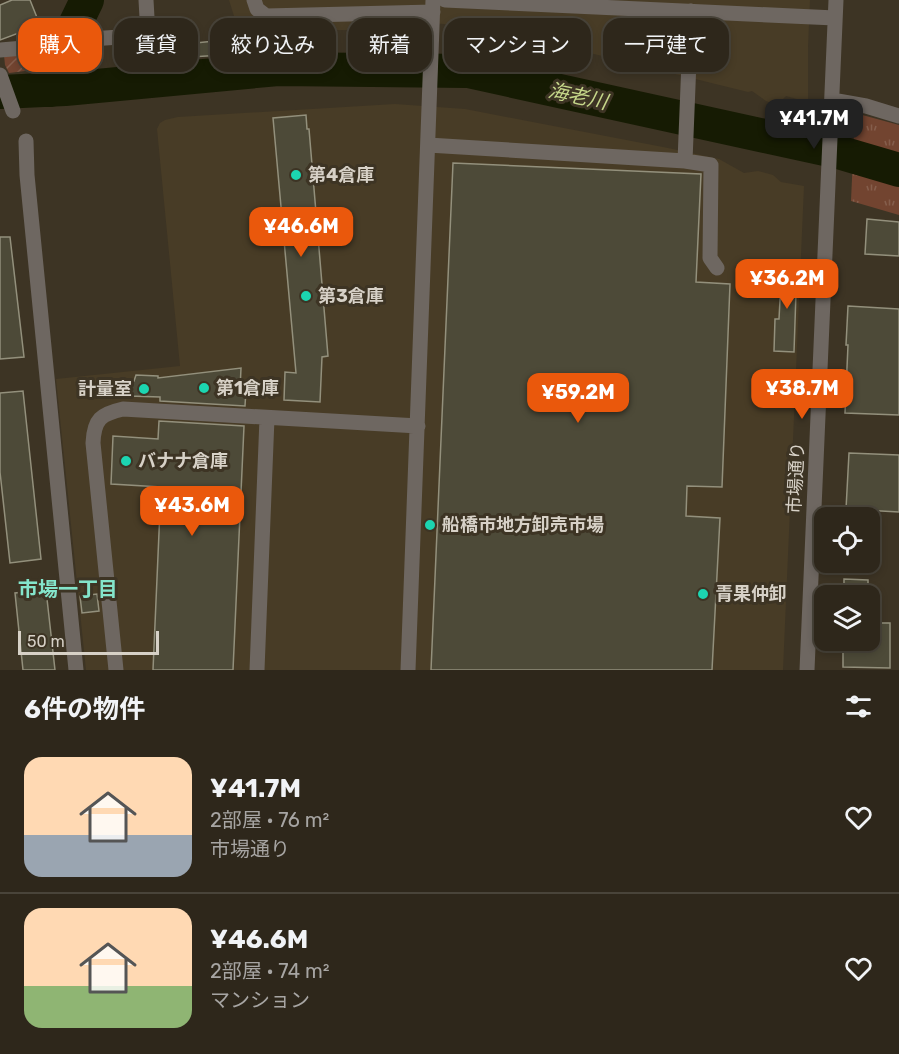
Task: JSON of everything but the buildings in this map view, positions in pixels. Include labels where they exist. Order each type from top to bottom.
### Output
[{"type":"street","points":[[0,50],[47,46],[52,49],[77,46],[91,39],[148,35],[146,0]]},
{"type":"street","points":[[254,0],[257,9],[266,16],[433,6],[408,670]]},
{"type":"street","points":[[445,0],[624,4],[691,11],[781,8],[835,18]]},
{"type":"street","name":"市場通り","points":[[807,670],[836,0]]},
{"type":"street","points":[[685,161],[691,11]]},
{"type":"street","points":[[0,75],[13,111]]},
{"type":"street","points":[[832,100],[866,106],[899,116]]},
{"type":"street","points":[[26,141],[76,670]]},
{"type":"street","points":[[428,145],[685,161],[711,165],[710,258],[717,268]]},
{"type":"street","points":[[116,670],[93,443],[93,430],[98,421],[108,412],[123,410],[418,426]]},
{"type":"street","points":[[257,670],[267,418]]},
{"type":"shaded area","points":[[229,0],[810,0],[808,102],[786,96],[774,104],[752,91],[748,92],[667,72],[729,72],[729,18],[603,18],[603,56],[591,53],[591,18],[444,18],[444,24],[432,23],[432,18],[348,18],[348,30],[336,30],[336,18],[235,18]]},
{"type":"shaded area","name":"船橋市地方卸売市場","points":[[395,104],[465,109],[668,148],[719,159],[744,173],[758,171],[773,175],[781,182],[804,186],[783,670],[86,670],[56,379],[180,366],[157,129],[160,123],[178,117]]},
{"type":"green space","points":[[18,54],[18,72],[9,73],[4,55]]},
{"type":"green space","points":[[855,113],[899,125],[899,215],[851,201]]},
{"type":"waterway","points":[[52,90],[56,64],[87,0]]},
{"type":"waterway","name":"海老川","points":[[0,92],[65,89],[278,69],[468,71],[838,152],[899,170]]},
{"type":"place","name":"第4倉庫","points":[[296,175]]},
{"type":"place","name":"第3倉庫","points":[[306,296]]},
{"type":"place","name":"第1倉庫","points":[[204,388]]},
{"type":"place","name":"計量室","points":[[144,389]]},
{"type":"place","name":"バナナ倉庫","points":[[126,461]]},
{"type":"place","name":"船橋市地方卸売市場","points":[[430,525]]},
{"type":"place","name":"青果仲卸","points":[[703,594]]},
{"type":"district","name":"市場一丁目","points":[[68,589]]}]
